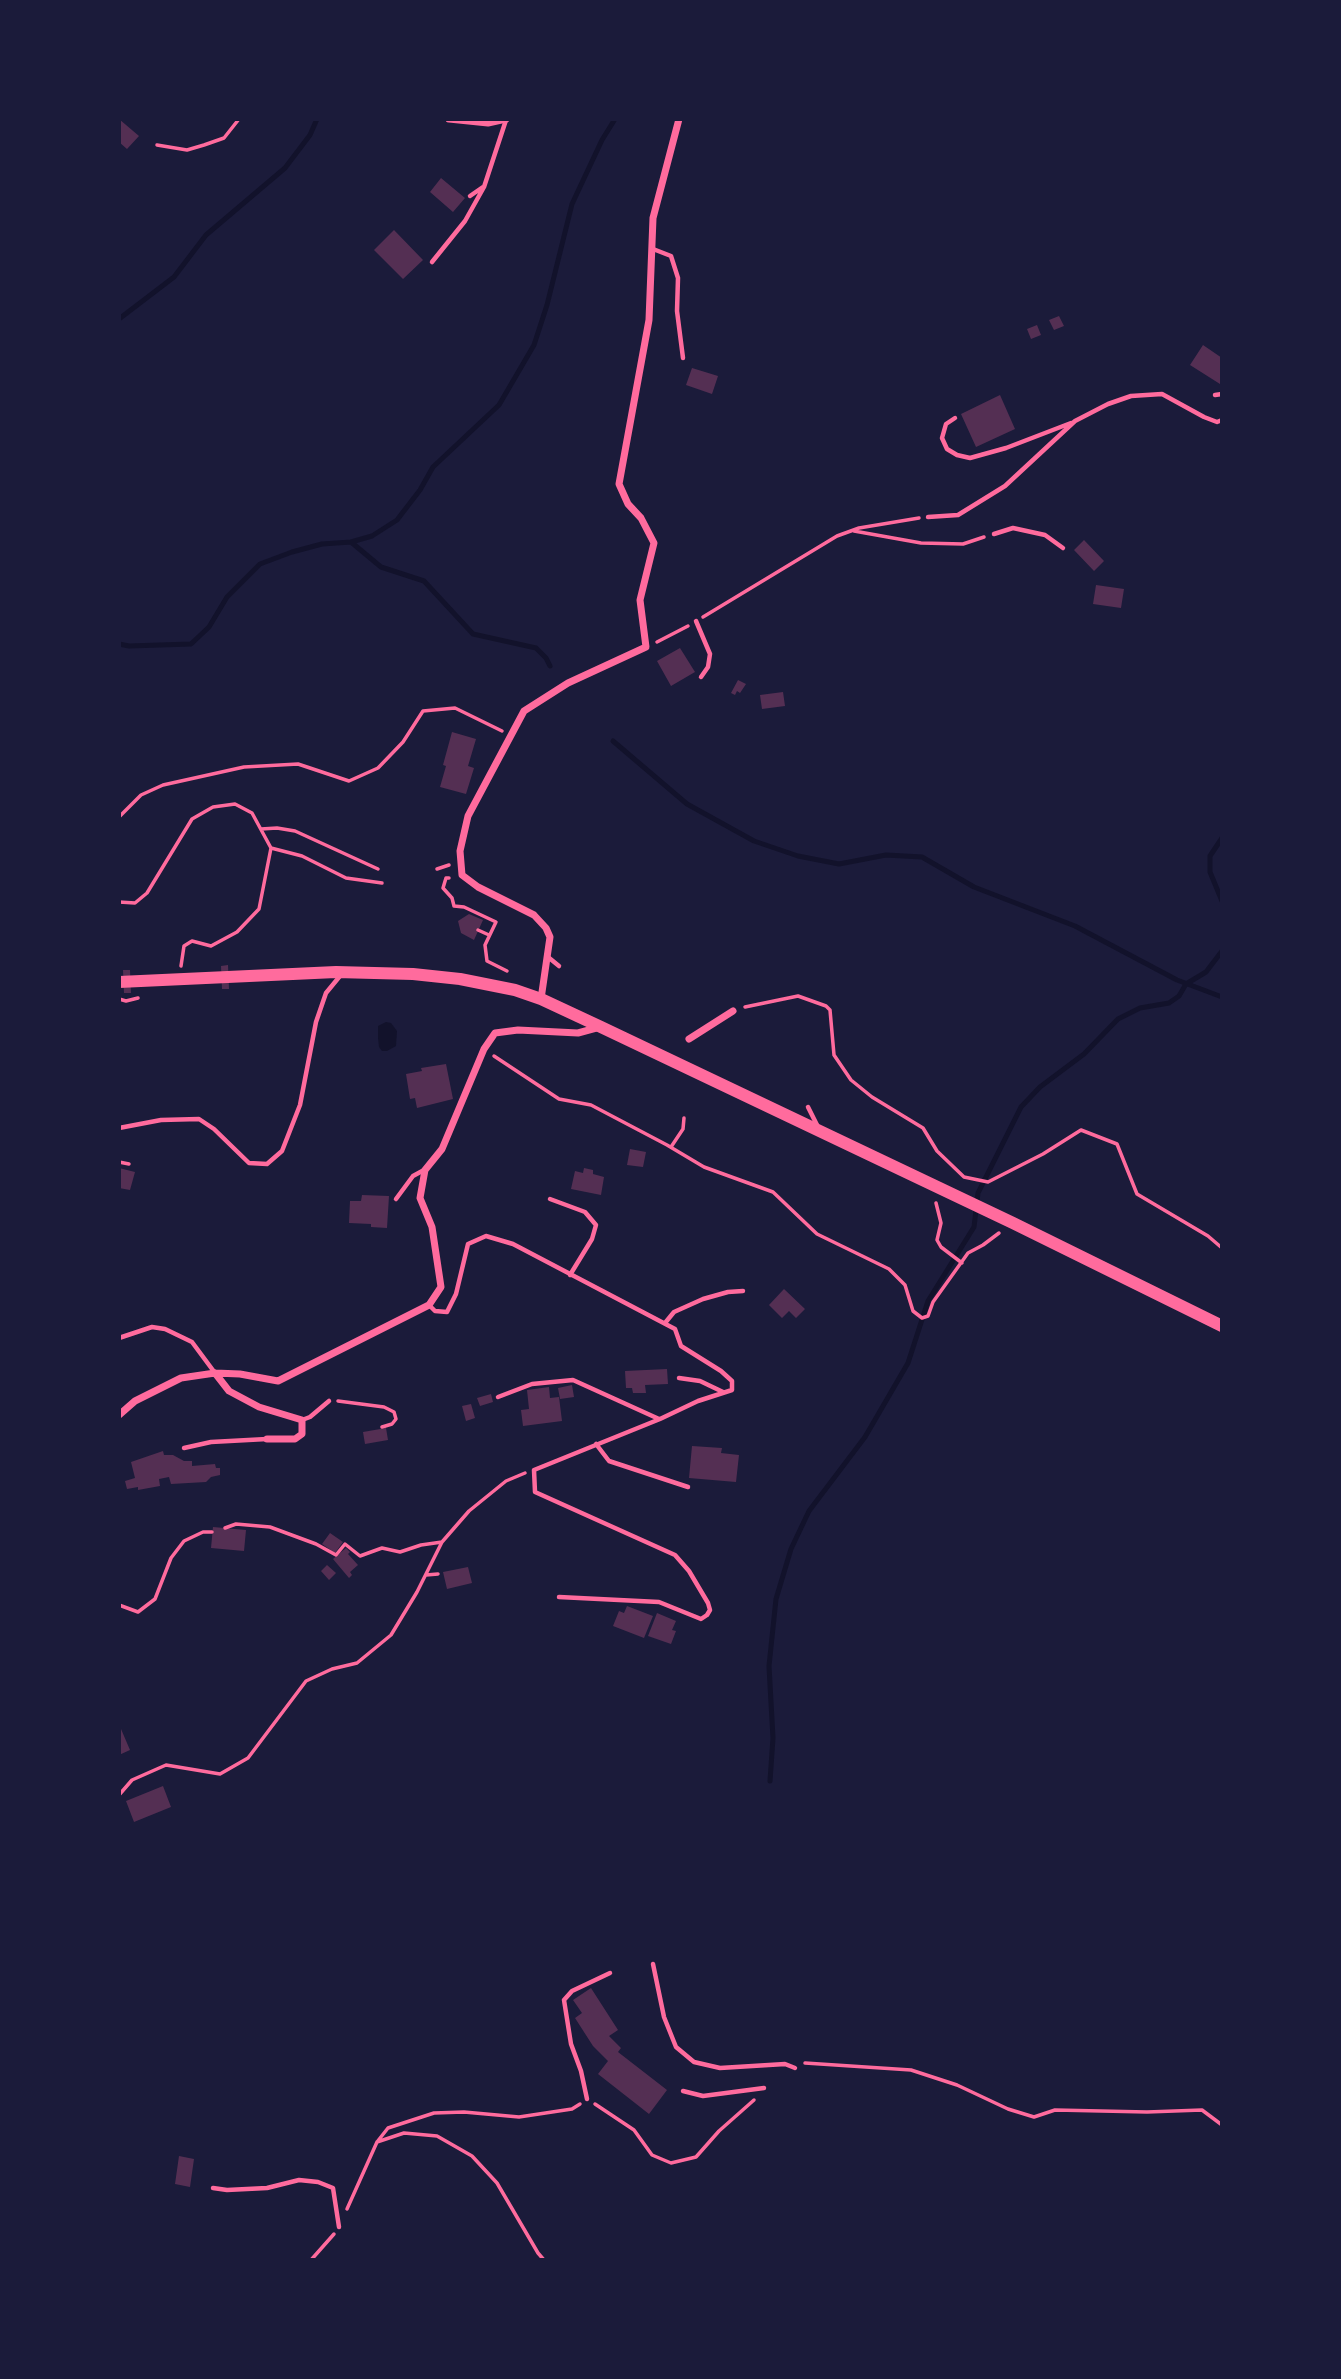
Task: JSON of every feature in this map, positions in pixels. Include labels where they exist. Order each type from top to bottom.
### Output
[{"type":"main road","points":[[119,982],[340,972],[413,974],[460,979],[515,990],[601,1027],[1013,1223],[1222,1326]]},
{"type":"street","points":[[449,119],[488,123],[506,119]]},
{"type":"street","points":[[541,999],[550,937],[541,920],[478,887],[462,875],[460,850],[468,816],[524,711],[568,682],[646,648],[640,600],[654,543],[641,518],[628,504],[619,484],[649,320],[653,218],[679,119]]},
{"type":"street","points":[[688,1039],[733,1011]]},
{"type":"street","points":[[119,1415],[123,1408],[181,1378],[215,1373],[240,1374],[278,1381],[429,1305],[441,1287],[432,1227],[420,1198],[425,1170],[442,1149],[484,1049],[495,1033],[518,1030],[578,1033],[601,1027]]},
{"type":"street","points":[[215,1373],[229,1391],[249,1402],[302,1420],[302,1434],[295,1439],[267,1439]]},
{"type":"lane","points":[[432,262],[465,221],[484,187],[506,119]]},
{"type":"lane","points":[[470,196],[484,187]]},
{"type":"lane","points":[[652,248],[671,256],[678,278],[677,311],[683,358]]},
{"type":"lane","points":[[955,418],[946,424],[942,438],[947,449],[957,455],[971,458],[1006,448],[1131,396],[1162,394],[1204,417],[1217,422],[1222,420]]},
{"type":"lane","points":[[1215,395],[1222,394]]},
{"type":"lane","points":[[928,517],[958,515],[1005,486],[1075,421]]},
{"type":"lane","points":[[994,534],[1013,528],[1045,535],[1063,548]]},
{"type":"lane","points":[[696,621],[710,654],[708,667],[701,677]]},
{"type":"lane","points":[[548,957],[559,966]]},
{"type":"lane","points":[[119,1128],[161,1120],[198,1119],[214,1129],[248,1163],[267,1164],[282,1151],[300,1105],[316,1022],[326,993],[340,972]]},
{"type":"lane","points":[[808,1107],[821,1132]]},
{"type":"lane","points":[[396,1199],[413,1176],[425,1170]]},
{"type":"lane","points":[[550,1199],[585,1212],[596,1226],[592,1239],[570,1275]]},
{"type":"lane","points":[[429,1305],[435,1311],[447,1312],[456,1294],[468,1244],[486,1236],[513,1244],[665,1323],[675,1329],[681,1346],[732,1381],[732,1390],[698,1401],[534,1470],[535,1492],[675,1555],[689,1571],[710,1609],[707,1615],[701,1619],[659,1602],[559,1597]]},
{"type":"lane","points":[[665,1323],[674,1311],[703,1299],[743,1291]]},
{"type":"lane","points":[[119,1338],[152,1327],[165,1329],[192,1342],[215,1373]]},
{"type":"lane","points":[[679,1378],[700,1381],[724,1392]]},
{"type":"lane","points":[[498,1397],[532,1384],[573,1380],[660,1419]]},
{"type":"lane","points":[[302,1420],[310,1417],[329,1401]]},
{"type":"lane","points":[[184,1448],[211,1442],[267,1439]]},
{"type":"lane","points":[[596,1444],[609,1461],[688,1487]]},
{"type":"lane","points":[[653,1964],[664,2017],[676,2047],[694,2062],[720,2068],[785,2064],[795,2068]]},
{"type":"lane","points":[[587,2099],[571,2044],[564,2000],[572,1990],[610,1973]]},
{"type":"lane","points":[[683,2091],[703,2096],[764,2088]]},
{"type":"lane","points":[[213,2188],[267,2188],[299,2180],[318,2182],[332,2188],[339,2227]]},
{"type":"path","points":[[157,145],[187,149],[204,145],[224,138],[239,119]]},
{"type":"path","points":[[646,648],[837,536],[852,530],[928,517]]},
{"type":"path","points":[[852,530],[921,543],[962,544],[994,534]]},
{"type":"path","points":[[119,817],[141,795],[163,785],[244,767],[298,764],[349,781],[378,768],[403,742],[423,712],[456,708],[511,735]]},
{"type":"path","points":[[119,902],[135,903],[147,893],[192,820],[214,807],[235,804],[252,813],[271,848],[259,909],[237,932],[211,946],[192,941],[184,946],[181,968]]},
{"type":"path","points":[[261,829],[295,831],[378,869]]},
{"type":"path","points":[[271,848],[302,856],[346,878],[382,883]]},
{"type":"path","points":[[446,878],[443,888],[452,898],[454,906],[464,907],[496,922],[485,945],[487,961],[512,974]]},
{"type":"path","points":[[478,930],[490,935]]},
{"type":"path","points":[[733,1011],[798,996],[826,1006],[830,1010],[834,1055],[851,1080],[872,1097],[923,1128],[937,1151],[964,1177],[988,1182],[1043,1154],[1081,1130],[1117,1144],[1137,1194],[1208,1236],[1222,1248]]},
{"type":"path","points":[[119,999],[144,997]]},
{"type":"path","points":[[484,1049],[559,1099],[591,1105],[704,1167],[773,1192],[817,1234],[889,1269],[905,1285],[913,1311],[922,1318],[928,1316],[933,1303],[968,1253],[984,1245],[1013,1223]]},
{"type":"path","points":[[671,1147],[683,1129],[684,1118]]},
{"type":"path","points":[[119,1162],[129,1164]]},
{"type":"path","points":[[937,1240],[962,1263]]},
{"type":"path","points":[[329,1401],[384,1407],[394,1412],[396,1419],[392,1424],[382,1427]]},
{"type":"path","points":[[119,1795],[132,1780],[166,1765],[220,1774],[248,1758],[306,1681],[332,1669],[357,1663],[391,1635],[442,1542],[469,1511],[506,1481],[534,1470]]},
{"type":"path","points":[[225,1528],[236,1524],[270,1527],[316,1544],[336,1556],[345,1544],[360,1556],[382,1548],[400,1552],[442,1542]]},
{"type":"path","points":[[119,1605],[138,1612],[155,1599],[171,1558],[184,1541],[203,1532],[212,1532]]},
{"type":"path","points":[[426,1575],[438,1574]]},
{"type":"path","points":[[804,2063],[911,2070],[957,2085],[1008,2109],[1034,2117],[1055,2110],[1202,2110],[1222,2125]]},
{"type":"path","points":[[312,2260],[339,2227],[377,2142],[388,2128],[434,2113],[464,2112],[519,2117],[572,2109],[587,2099],[634,2130],[653,2155],[671,2163],[696,2157],[708,2143]]},
{"type":"path","points":[[377,2142],[404,2133],[437,2136],[472,2156],[497,2183],[544,2260]]},
{"type":"shaded area","points":[[391,1023],[397,1031],[396,1046],[382,1051],[379,1047],[378,1026]]},
{"type":"building","points":[[119,119],[139,136],[127,149],[119,142]]},
{"type":"building","points":[[441,178],[465,198],[453,212],[430,192]]},
{"type":"building","points":[[394,230],[423,260],[403,279],[374,250]]},
{"type":"building","points":[[1059,316],[1064,326],[1054,330],[1049,320]]},
{"type":"building","points":[[1037,325],[1041,335],[1031,339],[1027,329]]},
{"type":"building","points":[[1203,345],[1222,358],[1220,384],[1190,365]]},
{"type":"building","points":[[692,368],[718,376],[712,394],[686,385]]},
{"type":"building","points":[[1000,395],[1015,429],[976,447],[961,414]]},
{"type":"building","points":[[1084,540],[1104,561],[1094,571],[1074,550]]},
{"type":"building","points":[[1096,585],[1124,589],[1121,608],[1093,604]]},
{"type":"building","points":[[680,648],[695,672],[671,686],[657,661]]},
{"type":"building","points":[[738,680],[746,684],[740,693],[737,691],[735,695],[731,693]]},
{"type":"building","points":[[783,692],[785,706],[762,709],[760,695]]},
{"type":"building","points":[[452,732],[476,739],[468,766],[474,768],[466,794],[440,787]]},
{"type":"building","points":[[469,914],[483,920],[474,940],[461,933],[458,921]]},
{"type":"building","points":[[228,965],[229,989],[222,989],[221,966]]},
{"type":"building","points":[[123,970],[130,970],[131,993],[124,993]]},
{"type":"building","points":[[446,1064],[453,1099],[417,1108],[415,1098],[410,1099],[406,1074],[422,1071],[421,1068]]},
{"type":"building","points":[[630,1149],[646,1152],[643,1167],[627,1165]]},
{"type":"building","points":[[119,1168],[135,1172],[130,1190],[119,1188]]},
{"type":"building","points":[[584,1168],[604,1177],[601,1195],[571,1189],[575,1171],[583,1173]]},
{"type":"building","points":[[362,1195],[389,1196],[387,1228],[349,1223],[350,1201],[361,1201]]},
{"type":"building","points":[[784,1289],[805,1309],[796,1318],[789,1311],[782,1318],[769,1305]]},
{"type":"building","points":[[667,1369],[668,1384],[645,1385],[646,1393],[633,1393],[632,1388],[626,1388],[625,1371]]},
{"type":"building","points":[[572,1385],[574,1397],[560,1399],[558,1388]]},
{"type":"building","points":[[549,1387],[550,1398],[559,1397],[562,1421],[523,1426],[521,1410],[529,1409],[527,1390]]},
{"type":"building","points":[[491,1394],[493,1402],[480,1406],[477,1398]]},
{"type":"building","points":[[471,1404],[475,1418],[466,1421],[462,1406]]},
{"type":"building","points":[[386,1428],[388,1440],[365,1444],[363,1432]]},
{"type":"building","points":[[692,1446],[722,1448],[721,1453],[739,1455],[736,1482],[689,1478]]},
{"type":"building","points":[[163,1451],[164,1455],[192,1461],[192,1466],[215,1464],[216,1468],[220,1468],[220,1475],[211,1477],[206,1482],[171,1484],[169,1477],[159,1479],[160,1486],[127,1489],[125,1481],[135,1478],[131,1462]]},
{"type":"building","points":[[213,1527],[246,1530],[244,1551],[211,1548]]},
{"type":"building","points":[[330,1533],[343,1542],[335,1553],[322,1544]]},
{"type":"building","points":[[346,1548],[358,1565],[350,1572],[352,1575],[349,1578],[333,1559]]},
{"type":"building","points":[[327,1565],[336,1573],[329,1580],[321,1571]]},
{"type":"building","points":[[468,1567],[472,1583],[447,1589],[443,1572]]},
{"type":"building","points":[[627,1606],[653,1616],[644,1638],[613,1626],[619,1611],[624,1613]]},
{"type":"building","points":[[657,1613],[676,1621],[672,1630],[676,1631],[671,1644],[648,1636]]},
{"type":"building","points":[[121,1729],[130,1750],[119,1755],[119,1730]]},
{"type":"building","points":[[163,1786],[171,1807],[134,1822],[126,1801]]},
{"type":"building","points":[[591,1988],[618,2030],[609,2036],[621,2048],[618,2052],[667,2090],[649,2114],[598,2074],[608,2061],[593,2046],[575,2018],[582,2013],[573,2000]]},
{"type":"building","points":[[179,2156],[194,2159],[190,2187],[175,2184]]},
{"type":"waterway","points":[[119,319],[174,277],[206,235],[285,168],[310,135],[317,119]]},
{"type":"waterway","points":[[351,542],[372,536],[397,520],[420,490],[433,467],[499,405],[534,345],[547,305],[572,204],[602,140],[615,119]]},
{"type":"waterway","points":[[119,644],[191,644],[209,627],[227,597],[260,564],[322,544],[351,542],[381,567],[424,581],[473,634],[536,648],[550,666]]},
{"type":"waterway","points":[[613,741],[687,804],[754,841],[798,856],[839,864],[886,855],[922,857],[974,887],[1075,926],[1177,980],[1222,997]]},
{"type":"waterway","points":[[1222,838],[1210,856],[1210,872],[1222,901]]},
{"type":"waterway","points":[[770,1781],[773,1738],[769,1666],[776,1599],[791,1549],[809,1511],[865,1437],[908,1363],[928,1301],[974,1227],[978,1193],[1021,1107],[1040,1087],[1084,1054],[1118,1019],[1140,1008],[1169,1003],[1179,996],[1186,984],[1206,972],[1222,951]]}]
